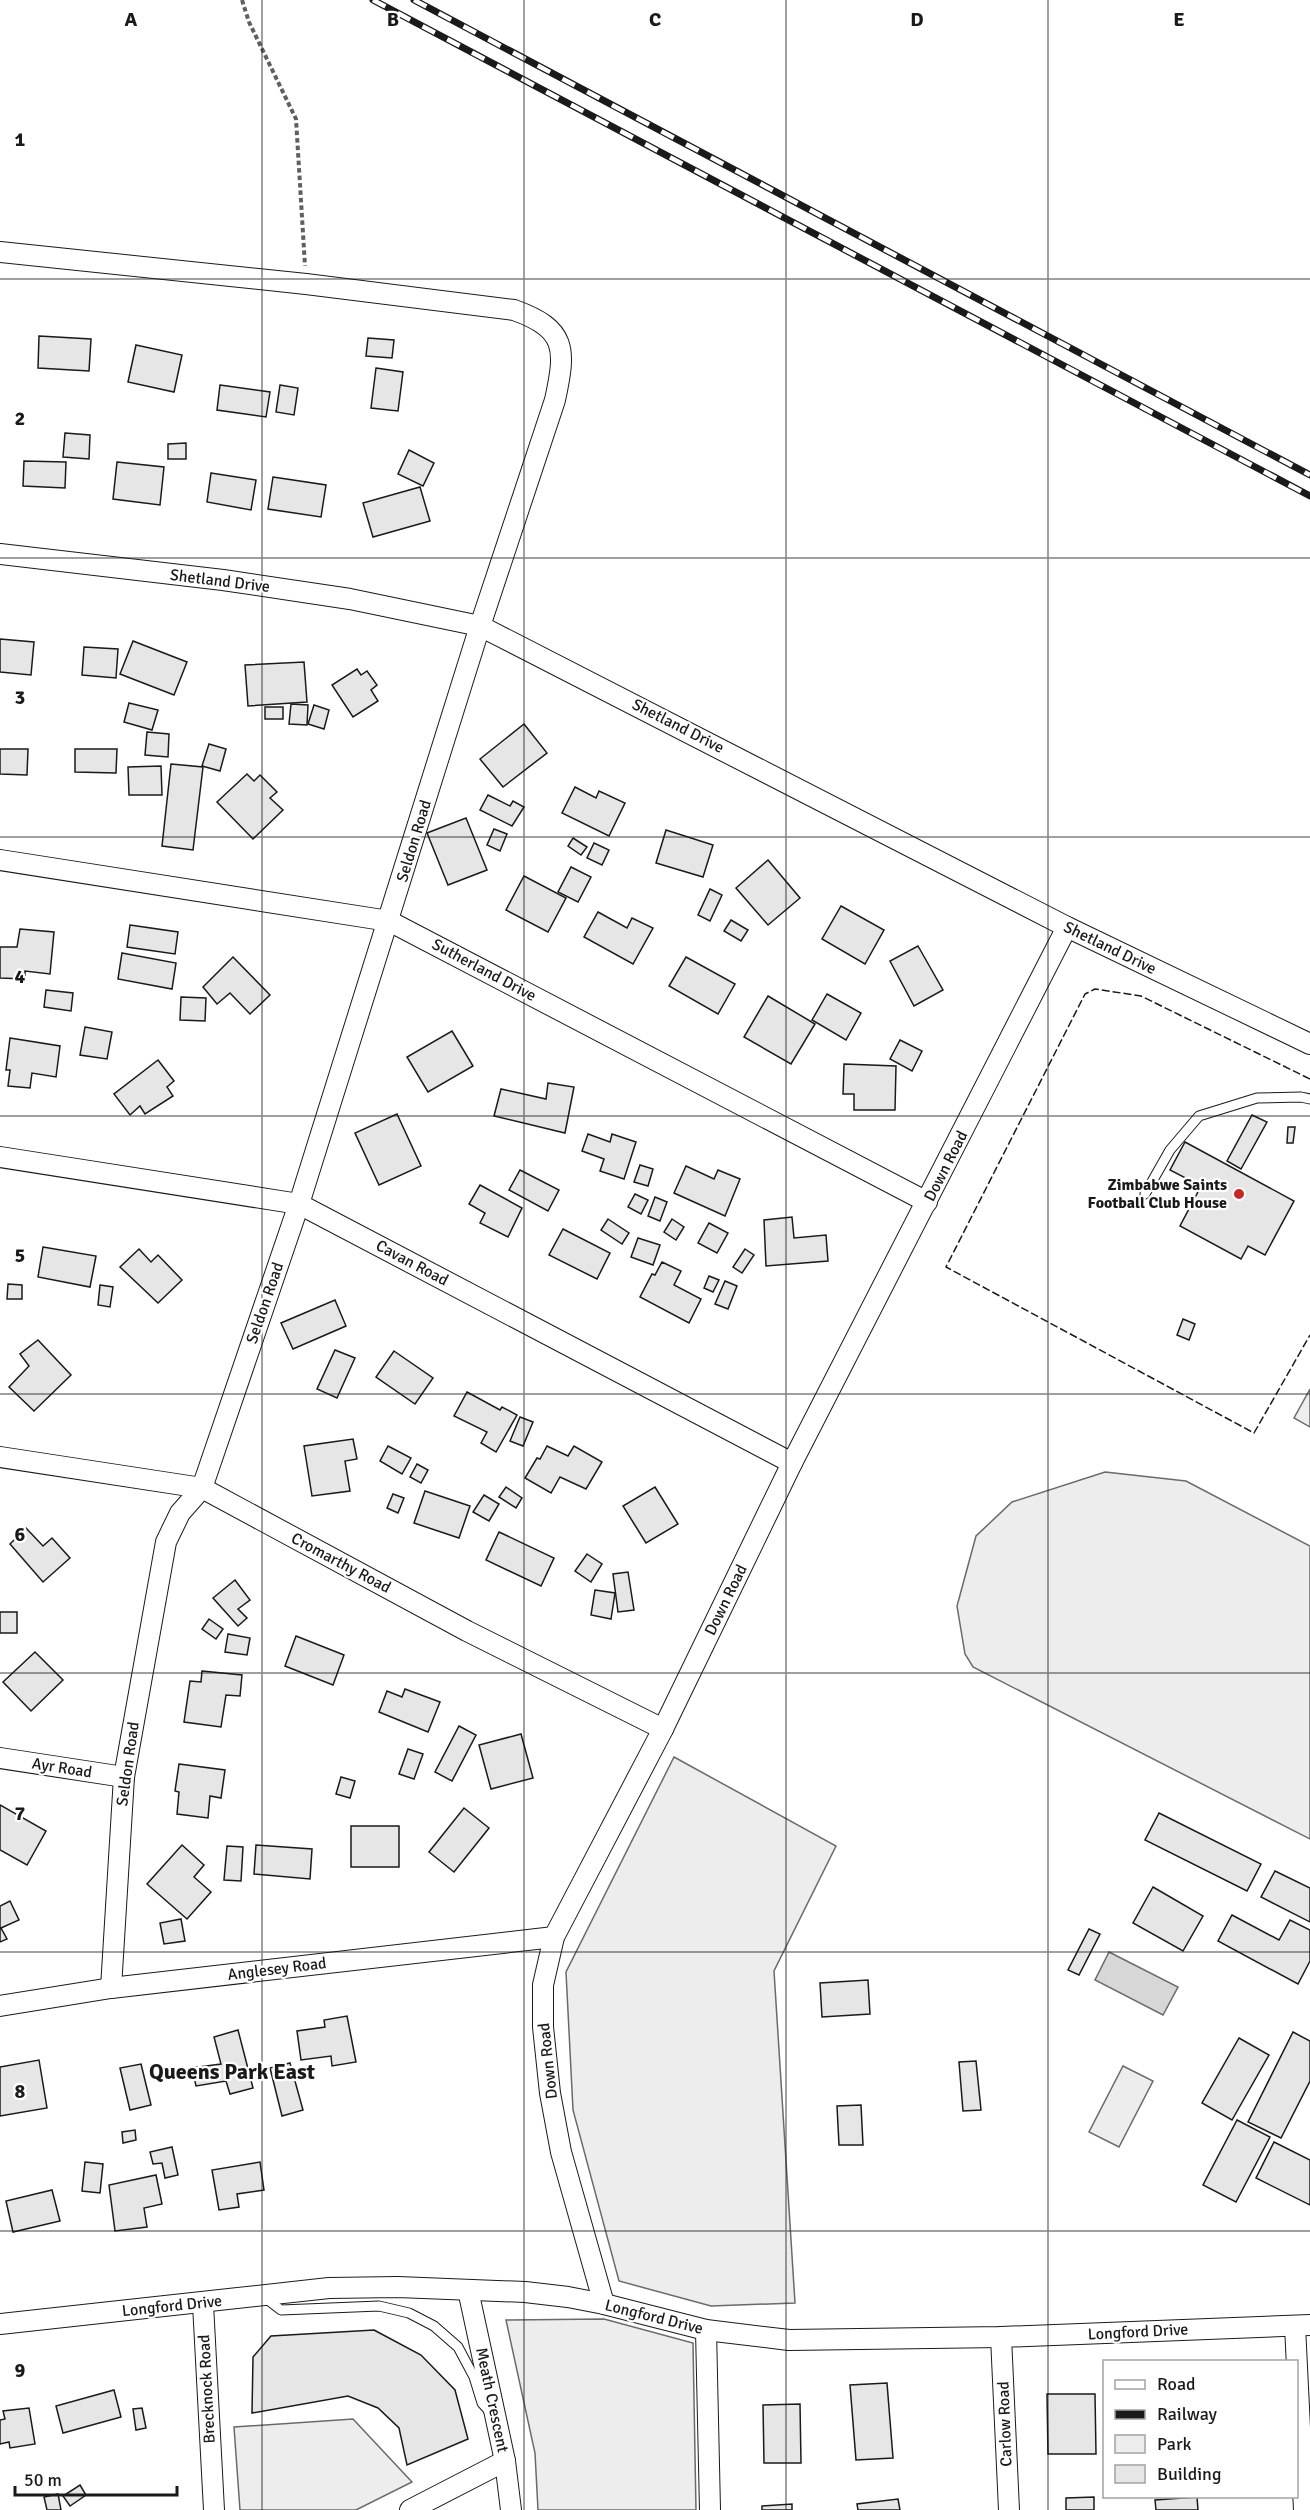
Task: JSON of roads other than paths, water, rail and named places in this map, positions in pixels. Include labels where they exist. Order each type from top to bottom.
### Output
[{"type":"street","name":"Seldon Road","points":[[0,252],[306,284],[514,310],[537,318],[554,333],[562,350],[555,400],[480,626],[299,1204],[202,1488],[180,1513],[166,1542],[124,1777],[111,1988]]},
{"type":"street","name":"Shetland Drive","points":[[0,554],[223,580],[350,599],[480,626],[1067,927],[1310,1044]]},
{"type":"street","name":"Sutherland Drive","points":[[0,860],[389,921],[927,1202]]},
{"type":"street","name":"Down Road","points":[[604,2304],[561,2152],[550,2093],[543,2027],[543,1985],[554,1937],[663,1729],[792,1463],[1067,927]]},
{"type":"street","name":"Cavan Road","points":[[0,1157],[299,1204],[792,1463]]},
{"type":"street","name":"Cromarthy Road","points":[[0,1457],[202,1488],[457,1625],[663,1729]]},
{"type":"street","name":"Ayr Road","points":[[0,1758],[124,1777]]},
{"type":"street","name":"Anglesey Road","points":[[0,2006],[111,1988],[554,1937]]},
{"type":"street","name":"Longford Drive","points":[[0,2324],[203,2304],[329,2288],[398,2287],[525,2292],[604,2304],[706,2330],[789,2340],[1001,2337],[1303,2326]]},
{"type":"street","name":"Meath Crescent","points":[[468,2290],[505,2461],[511,2510]]},
{"type":"street","name":"Brecknock Road","points":[[203,2304],[214,2510]]},
{"type":"street","points":[[1303,2326],[1304,2510]]},
{"type":"street","points":[[706,2330],[710,2510]]},
{"type":"street","name":"Carlow Road","points":[[1001,2337],[1009,2510]]},
{"type":"street","points":[[410,2510],[505,2461]]},
{"type":"lane","points":[[1145,1194],[1170,1150],[1199,1116],[1257,1098],[1301,1097],[1310,1099]]},
{"type":"lane","points":[[262,2296],[281,2310],[380,2306],[410,2313],[434,2326],[458,2348],[474,2377],[482,2403],[496,2418]]},
{"type":"railway","points":[[373,0],[1310,496]]},
{"type":"railway","points":[[414,0],[1310,475]]},
{"type":"place","name":"Zimbabwe Saints Football Club House","points":[[1239,1194]]},
{"type":"district","name":"Queens Park East","points":[[232,2071]]}]
